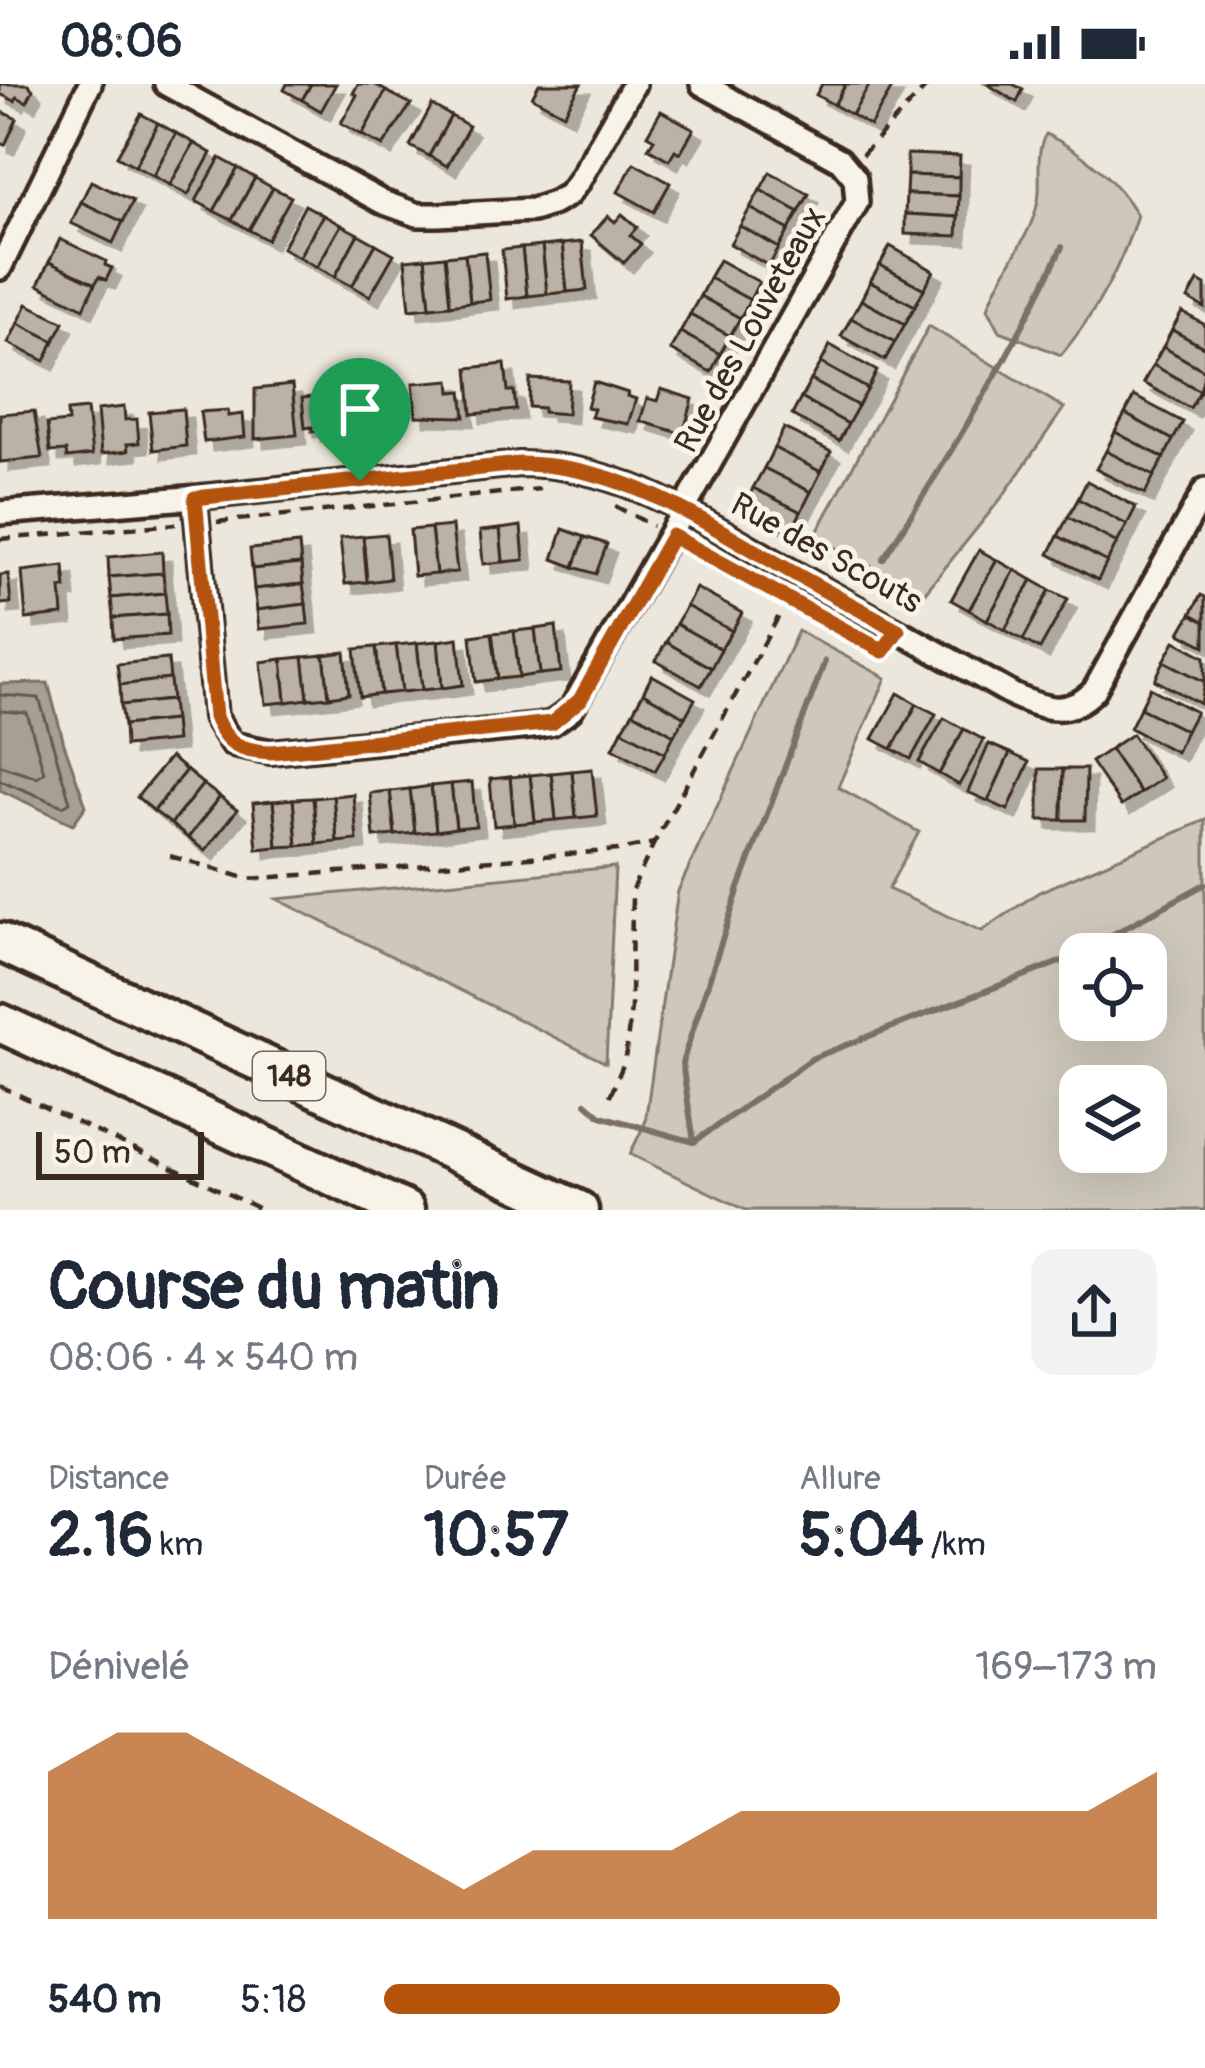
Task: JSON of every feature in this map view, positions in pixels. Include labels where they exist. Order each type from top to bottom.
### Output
[{"type":"highway","name":"148","points":[[0,942],[579,1210]]},
{"type":"highway","name":"148","points":[[0,1023],[405,1210]]},
{"type":"street","points":[[0,268],[90,84]]},
{"type":"street","points":[[166,84],[382,202],[418,215],[438,215],[533,210],[568,195],[634,84]]},
{"type":"street","points":[[702,84],[850,168]]},
{"type":"street","name":"Rue des Louveteaux","points":[[195,498],[215,717],[232,744],[271,752],[538,726],[562,718],[580,700],[851,215],[858,190],[850,168]]},
{"type":"street","name":"Rue des Scouts","points":[[0,513],[543,464],[611,478],[686,510],[800,577],[1050,710],[1076,707],[1094,692],[1205,490]]},
{"type":"path","points":[[850,168],[928,84]]},
{"type":"path","points":[[0,539],[540,489]]},
{"type":"path","points":[[601,500],[883,651],[898,630]]},
{"type":"path","points":[[610,1096],[625,1060],[631,1008],[632,890],[800,577]]},
{"type":"path","points":[[170,856],[249,879],[654,844]]},
{"type":"path","points":[[0,1086],[262,1210]]},
{"type":"shaded area","points":[[1046,134],[1098,168],[1137,215],[1106,289],[1061,355],[1000,331],[988,308],[1034,215],[1040,149]]},
{"type":"shaded area","points":[[929,326],[1064,408],[1003,496],[923,595],[815,536]]},
{"type":"shaded area","points":[[798,631],[886,678],[838,787],[919,832],[888,889],[982,931],[1039,892],[1205,820],[1205,1210],[746,1210],[630,1154],[645,1123],[678,891]]},
{"type":"shaded area","points":[[615,867],[606,1063],[277,899]]},
{"type":"water","points":[[48,683],[86,806],[73,824],[0,790],[0,684]]},
{"type":"building","points":[[0,84],[28,84],[33,90],[27,102],[17,97],[15,101],[0,94]]},
{"type":"building","points":[[287,84],[311,84],[302,100],[284,90]]},
{"type":"building","points":[[311,84],[336,84],[321,111],[302,100]]},
{"type":"building","points":[[358,84],[374,84],[386,91],[362,135],[341,123]]},
{"type":"building","points":[[539,84],[581,84],[564,114],[532,97]]},
{"type":"building","points":[[822,84],[846,84],[834,105],[816,95]]},
{"type":"building","points":[[846,84],[870,84],[852,115],[834,105]]},
{"type":"building","points":[[870,84],[894,85],[870,126],[852,115]]},
{"type":"building","points":[[987,84],[1012,84],[1023,89],[1017,102]]},
{"type":"building","points":[[386,91],[411,104],[383,146],[362,135]]},
{"type":"building","points":[[432,105],[451,116],[429,156],[410,146]]},
{"type":"building","points":[[0,111],[17,119],[5,145],[0,143]]},
{"type":"building","points":[[661,111],[694,129],[680,153],[675,150],[669,160],[648,148],[654,139],[647,135]]},
{"type":"building","points":[[141,114],[158,123],[135,166],[117,156]]},
{"type":"building","points":[[451,116],[469,126],[447,166],[429,156]]},
{"type":"building","points":[[158,123],[176,133],[153,176],[135,166]]},
{"type":"building","points":[[176,133],[194,143],[170,185],[153,176]]},
{"type":"building","points":[[194,143],[211,153],[188,195],[170,185]]},
{"type":"building","points":[[907,154],[960,156],[959,177],[907,175]]},
{"type":"building","points":[[220,158],[238,168],[214,211],[196,201]]},
{"type":"building","points":[[634,163],[670,183],[654,212],[618,192]]},
{"type":"building","points":[[238,168],[255,178],[232,220],[214,211]]},
{"type":"building","points":[[770,172],[809,194],[799,212],[760,190]]},
{"type":"building","points":[[907,175],[959,177],[959,196],[906,194]]},
{"type":"building","points":[[255,178],[273,188],[249,230],[232,220]]},
{"type":"building","points":[[91,181],[133,201],[123,222],[81,202]]},
{"type":"building","points":[[273,188],[291,197],[267,240],[249,230]]},
{"type":"building","points":[[760,190],[799,212],[789,230],[750,208]]},
{"type":"building","points":[[906,194],[959,196],[958,217],[905,214]]},
{"type":"building","points":[[81,202],[123,222],[113,243],[71,223]]},
{"type":"building","points":[[305,205],[323,215],[299,257],[282,248]]},
{"type":"building","points":[[750,208],[789,230],[779,248],[740,226]]},
{"type":"building","points":[[622,214],[637,227],[630,235],[641,244],[624,263],[591,235],[608,216],[615,222]]},
{"type":"building","points":[[905,214],[958,217],[957,236],[905,234]]},
{"type":"building","points":[[323,215],[341,225],[317,267],[299,257]]},
{"type":"building","points":[[341,225],[358,234],[335,277],[317,267]]},
{"type":"building","points":[[740,226],[779,248],[769,266],[730,244]]},
{"type":"building","points":[[358,234],[376,244],[352,286],[335,277]]},
{"type":"building","points":[[60,239],[106,261],[112,268],[106,280],[99,277],[95,284],[49,262]]},
{"type":"building","points":[[582,242],[587,290],[567,292],[562,244]]},
{"type":"building","points":[[376,244],[394,254],[370,296],[352,286]]},
{"type":"building","points":[[562,244],[567,292],[547,294],[542,246]]},
{"type":"building","points":[[542,246],[547,294],[527,296],[522,248]]},
{"type":"building","points":[[890,246],[934,271],[924,289],[880,265]]},
{"type":"building","points":[[522,248],[527,296],[507,299],[502,250]]},
{"type":"building","points":[[485,252],[490,300],[470,302],[465,254]]},
{"type":"building","points":[[465,254],[470,302],[450,305],[445,256]]},
{"type":"building","points":[[445,256],[450,305],[430,307],[425,258]]},
{"type":"building","points":[[425,258],[430,307],[410,309],[405,260]]},
{"type":"building","points":[[719,260],[759,282],[750,300],[709,278]]},
{"type":"building","points":[[49,262],[95,284],[84,308],[38,285]]},
{"type":"building","points":[[880,265],[924,289],[915,306],[870,282]]},
{"type":"building","points":[[709,278],[750,300],[740,318],[700,296]]},
{"type":"building","points":[[1198,281],[1205,285],[1205,308],[1188,299]]},
{"type":"building","points":[[870,282],[915,306],[905,324],[861,300]]},
{"type":"building","points":[[700,296],[740,318],[730,336],[690,314]]},
{"type":"building","points":[[861,300],[905,324],[895,342],[851,318]]},
{"type":"building","points":[[27,304],[64,322],[54,341],[18,323]]},
{"type":"building","points":[[1182,312],[1205,325],[1205,348],[1172,330]]},
{"type":"building","points":[[690,314],[730,336],[720,354],[680,332]]},
{"type":"building","points":[[851,318],[895,342],[885,360],[841,336]]},
{"type":"building","points":[[18,323],[54,341],[45,361],[8,343]]},
{"type":"building","points":[[1172,330],[1205,348],[1205,371],[1163,347]]},
{"type":"building","points":[[680,332],[720,354],[711,372],[670,350]]},
{"type":"building","points":[[830,345],[877,371],[868,389],[821,363]]},
{"type":"building","points":[[1163,347],[1205,371],[1200,391],[1153,365]]},
{"type":"building","points":[[821,363],[868,389],[858,406],[811,380]]},
{"type":"building","points":[[505,364],[516,410],[472,414],[468,368]]},
{"type":"building","points":[[1153,365],[1200,391],[1190,408],[1143,383]]},
{"type":"building","points":[[530,379],[569,381],[567,414],[529,407]]},
{"type":"building","points":[[450,380],[451,392],[462,391],[465,417],[416,416],[413,383]]},
{"type":"building","points":[[811,380],[858,406],[848,424],[801,398]]},
{"type":"building","points":[[594,382],[636,399],[628,424],[591,417],[594,409],[587,407]]},
{"type":"building","points":[[292,385],[297,435],[255,439],[255,389]]},
{"type":"building","points":[[389,387],[393,425],[357,429],[353,390]]},
{"type":"building","points":[[661,389],[693,399],[683,434],[640,421],[647,398],[657,401]]},
{"type":"building","points":[[339,394],[340,405],[346,404],[348,425],[312,432],[312,427],[305,428],[302,398]]},
{"type":"building","points":[[1134,396],[1183,422],[1173,440],[1125,414]]},
{"type":"building","points":[[801,398],[848,424],[839,441],[792,415]]},
{"type":"building","points":[[124,407],[125,420],[137,419],[139,443],[127,444],[128,451],[101,454],[97,410]]},
{"type":"building","points":[[87,409],[92,455],[67,458],[66,451],[50,452],[47,424],[68,422],[67,411]]},
{"type":"building","points":[[183,409],[186,446],[153,450],[149,412]]},
{"type":"building","points":[[228,410],[228,416],[243,414],[245,437],[204,442],[200,412]]},
{"type":"building","points":[[34,411],[42,458],[0,462],[0,414]]},
{"type":"building","points":[[1125,414],[1173,440],[1164,458],[1115,432]]},
{"type":"building","points":[[784,428],[831,452],[821,472],[774,448]]},
{"type":"building","points":[[1115,432],[1164,458],[1154,476],[1106,451]]},
{"type":"building","points":[[774,448],[821,472],[811,492],[764,468]]},
{"type":"building","points":[[1106,451],[1154,476],[1145,494],[1096,469]]},
{"type":"building","points":[[764,468],[811,492],[801,512],[753,488]]},
{"type":"building","points":[[1087,481],[1136,507],[1127,525],[1078,499]]},
{"type":"building","points":[[753,488],[801,512],[791,532],[744,508]]},
{"type":"building","points":[[1078,499],[1127,525],[1117,543],[1068,517]]},
{"type":"building","points":[[1068,517],[1117,543],[1107,562],[1058,536]]},
{"type":"building","points":[[452,526],[457,572],[436,574],[431,528]]},
{"type":"building","points":[[521,526],[524,560],[503,562],[500,529]]},
{"type":"building","points":[[431,528],[436,574],[414,576],[410,530]]},
{"type":"building","points":[[500,529],[503,562],[483,564],[480,531]]},
{"type":"building","points":[[563,529],[585,537],[574,567],[553,559]]},
{"type":"building","points":[[386,534],[390,579],[367,582],[363,536]]},
{"type":"building","points":[[363,536],[367,582],[345,584],[340,538]]},
{"type":"building","points":[[1058,536],[1107,562],[1098,580],[1049,554]]},
{"type":"building","points":[[585,537],[607,544],[596,574],[574,567]]},
{"type":"building","points":[[299,544],[301,564],[252,569],[250,549]]},
{"type":"building","points":[[979,550],[997,560],[969,610],[951,600]]},
{"type":"building","points":[[162,552],[163,573],[109,577],[108,557]]},
{"type":"building","points":[[997,560],[1015,570],[987,620],[969,610]]},
{"type":"building","points":[[301,564],[303,584],[254,589],[252,569]]},
{"type":"building","points":[[64,566],[63,615],[26,619],[22,571]]},
{"type":"building","points":[[1015,570],[1032,580],[1005,630],[987,620]]},
{"type":"building","points":[[163,573],[165,593],[111,598],[109,577]]},
{"type":"building","points":[[8,574],[11,603],[0,604],[0,575]]},
{"type":"building","points":[[1032,580],[1050,590],[1023,640],[1005,630]]},
{"type":"building","points":[[303,584],[306,604],[257,610],[254,589]]},
{"type":"building","points":[[696,588],[742,613],[732,631],[686,606]]},
{"type":"building","points":[[1050,590],[1068,599],[1040,649],[1023,640]]},
{"type":"building","points":[[165,593],[167,614],[113,618],[111,598]]},
{"type":"building","points":[[1201,595],[1205,597],[1205,622],[1191,614]]},
{"type":"building","points":[[306,604],[308,624],[259,629],[257,610]]},
{"type":"building","points":[[686,606],[732,631],[721,649],[676,624]]},
{"type":"building","points":[[167,614],[168,635],[114,639],[113,618]]},
{"type":"building","points":[[1191,614],[1205,622],[1205,646],[1180,633]]},
{"type":"building","points":[[676,624],[721,649],[711,668],[666,642]]},
{"type":"building","points":[[556,626],[561,672],[540,674],[535,629]]},
{"type":"building","points":[[535,629],[540,674],[519,677],[514,631]]},
{"type":"building","points":[[514,631],[519,677],[498,679],[492,633]]},
{"type":"building","points":[[492,633],[498,679],[476,682],[471,636]]},
{"type":"building","points":[[458,638],[463,685],[442,688],[438,641]]},
{"type":"building","points":[[438,641],[442,688],[422,690],[417,643]]},
{"type":"building","points":[[1175,641],[1205,657],[1205,682],[1164,661]]},
{"type":"building","points":[[666,642],[711,668],[701,686],[656,661]]},
{"type":"building","points":[[417,643],[422,690],[402,692],[396,645]]},
{"type":"building","points":[[396,645],[402,692],[381,694],[376,647]]},
{"type":"building","points":[[376,647],[381,694],[360,697],[355,649]]},
{"type":"building","points":[[345,652],[349,694],[329,697],[324,655]]},
{"type":"building","points":[[324,655],[329,697],[308,699],[303,657]]},
{"type":"building","points":[[303,657],[308,699],[286,702],[282,659]]},
{"type":"building","points":[[168,659],[170,679],[120,685],[117,664]]},
{"type":"building","points":[[282,659],[286,702],[266,704],[261,662]]},
{"type":"building","points":[[1164,661],[1205,682],[1201,704],[1155,680]]},
{"type":"building","points":[[652,675],[695,699],[685,717],[643,693]]},
{"type":"building","points":[[170,679],[172,700],[121,705],[120,685]]},
{"type":"building","points":[[1150,688],[1196,712],[1186,731],[1140,708]]},
{"type":"building","points":[[643,693],[685,717],[674,735],[633,712]]},
{"type":"building","points":[[898,693],[917,704],[892,749],[873,739]]},
{"type":"building","points":[[172,700],[174,720],[124,725],[121,705]]},
{"type":"building","points":[[917,704],[936,714],[911,759],[892,749]]},
{"type":"building","points":[[1140,708],[1186,731],[1176,752],[1130,728]]},
{"type":"building","points":[[633,712],[674,735],[665,753],[622,730]]},
{"type":"building","points":[[944,718],[964,729],[939,774],[919,762]]},
{"type":"building","points":[[174,720],[176,741],[125,746],[124,725]]},
{"type":"building","points":[[964,729],[984,740],[959,785],[939,774]]},
{"type":"building","points":[[622,730],[665,753],[655,771],[613,748]]},
{"type":"building","points":[[1132,734],[1162,778],[1140,793],[1110,749]]},
{"type":"building","points":[[989,744],[1010,753],[988,801],[968,792]]},
{"type":"building","points":[[1110,749],[1140,793],[1121,806],[1091,762]]},
{"type":"building","points":[[1010,753],[1029,762],[1008,810],[988,801]]},
{"type":"building","points":[[170,757],[186,770],[154,811],[137,797]]},
{"type":"building","points":[[592,769],[597,816],[576,818],[572,771]]},
{"type":"building","points":[[1039,769],[1063,769],[1062,820],[1039,820]]},
{"type":"building","points":[[1063,769],[1086,769],[1085,820],[1062,820]]},
{"type":"building","points":[[186,770],[203,784],[171,824],[154,811]]},
{"type":"building","points":[[572,771],[576,818],[556,820],[551,773]]},
{"type":"building","points":[[551,773],[556,820],[535,822],[530,775]]},
{"type":"building","points":[[530,775],[535,822],[514,824],[510,777]]},
{"type":"building","points":[[510,777],[514,824],[494,826],[490,779]]},
{"type":"building","points":[[472,782],[476,826],[456,828],[451,784]]},
{"type":"building","points":[[203,784],[220,797],[188,838],[171,824]]},
{"type":"building","points":[[451,784],[456,828],[436,831],[431,786]]},
{"type":"building","points":[[431,786],[436,831],[415,833],[410,789]]},
{"type":"building","points":[[410,789],[415,833],[395,835],[390,791]]},
{"type":"building","points":[[390,791],[395,835],[374,837],[370,793]]},
{"type":"building","points":[[353,794],[357,840],[337,842],[333,796]]},
{"type":"building","points":[[333,796],[337,842],[317,844],[313,798]]},
{"type":"building","points":[[220,797],[237,810],[205,851],[188,838]]},
{"type":"building","points":[[313,798],[317,844],[297,846],[293,799]]},
{"type":"building","points":[[293,799],[297,846],[277,847],[273,801]]},
{"type":"building","points":[[273,801],[277,847],[257,849],[253,803]]},
{"type":"waterway","points":[[883,559],[978,406],[1062,247]]},
{"type":"waterway","points":[[694,1142],[682,1063],[739,888],[825,661]]},
{"type":"waterway","points":[[586,1103],[601,1116],[694,1142],[813,1058],[1070,958],[1205,884]]},
{"type":"route","points":[[520,464],[591,471],[686,510],[898,630],[883,651],[672,536],[580,700],[552,723],[271,752],[242,749],[224,737],[215,717],[195,498],[360,481],[520,464]]}]
